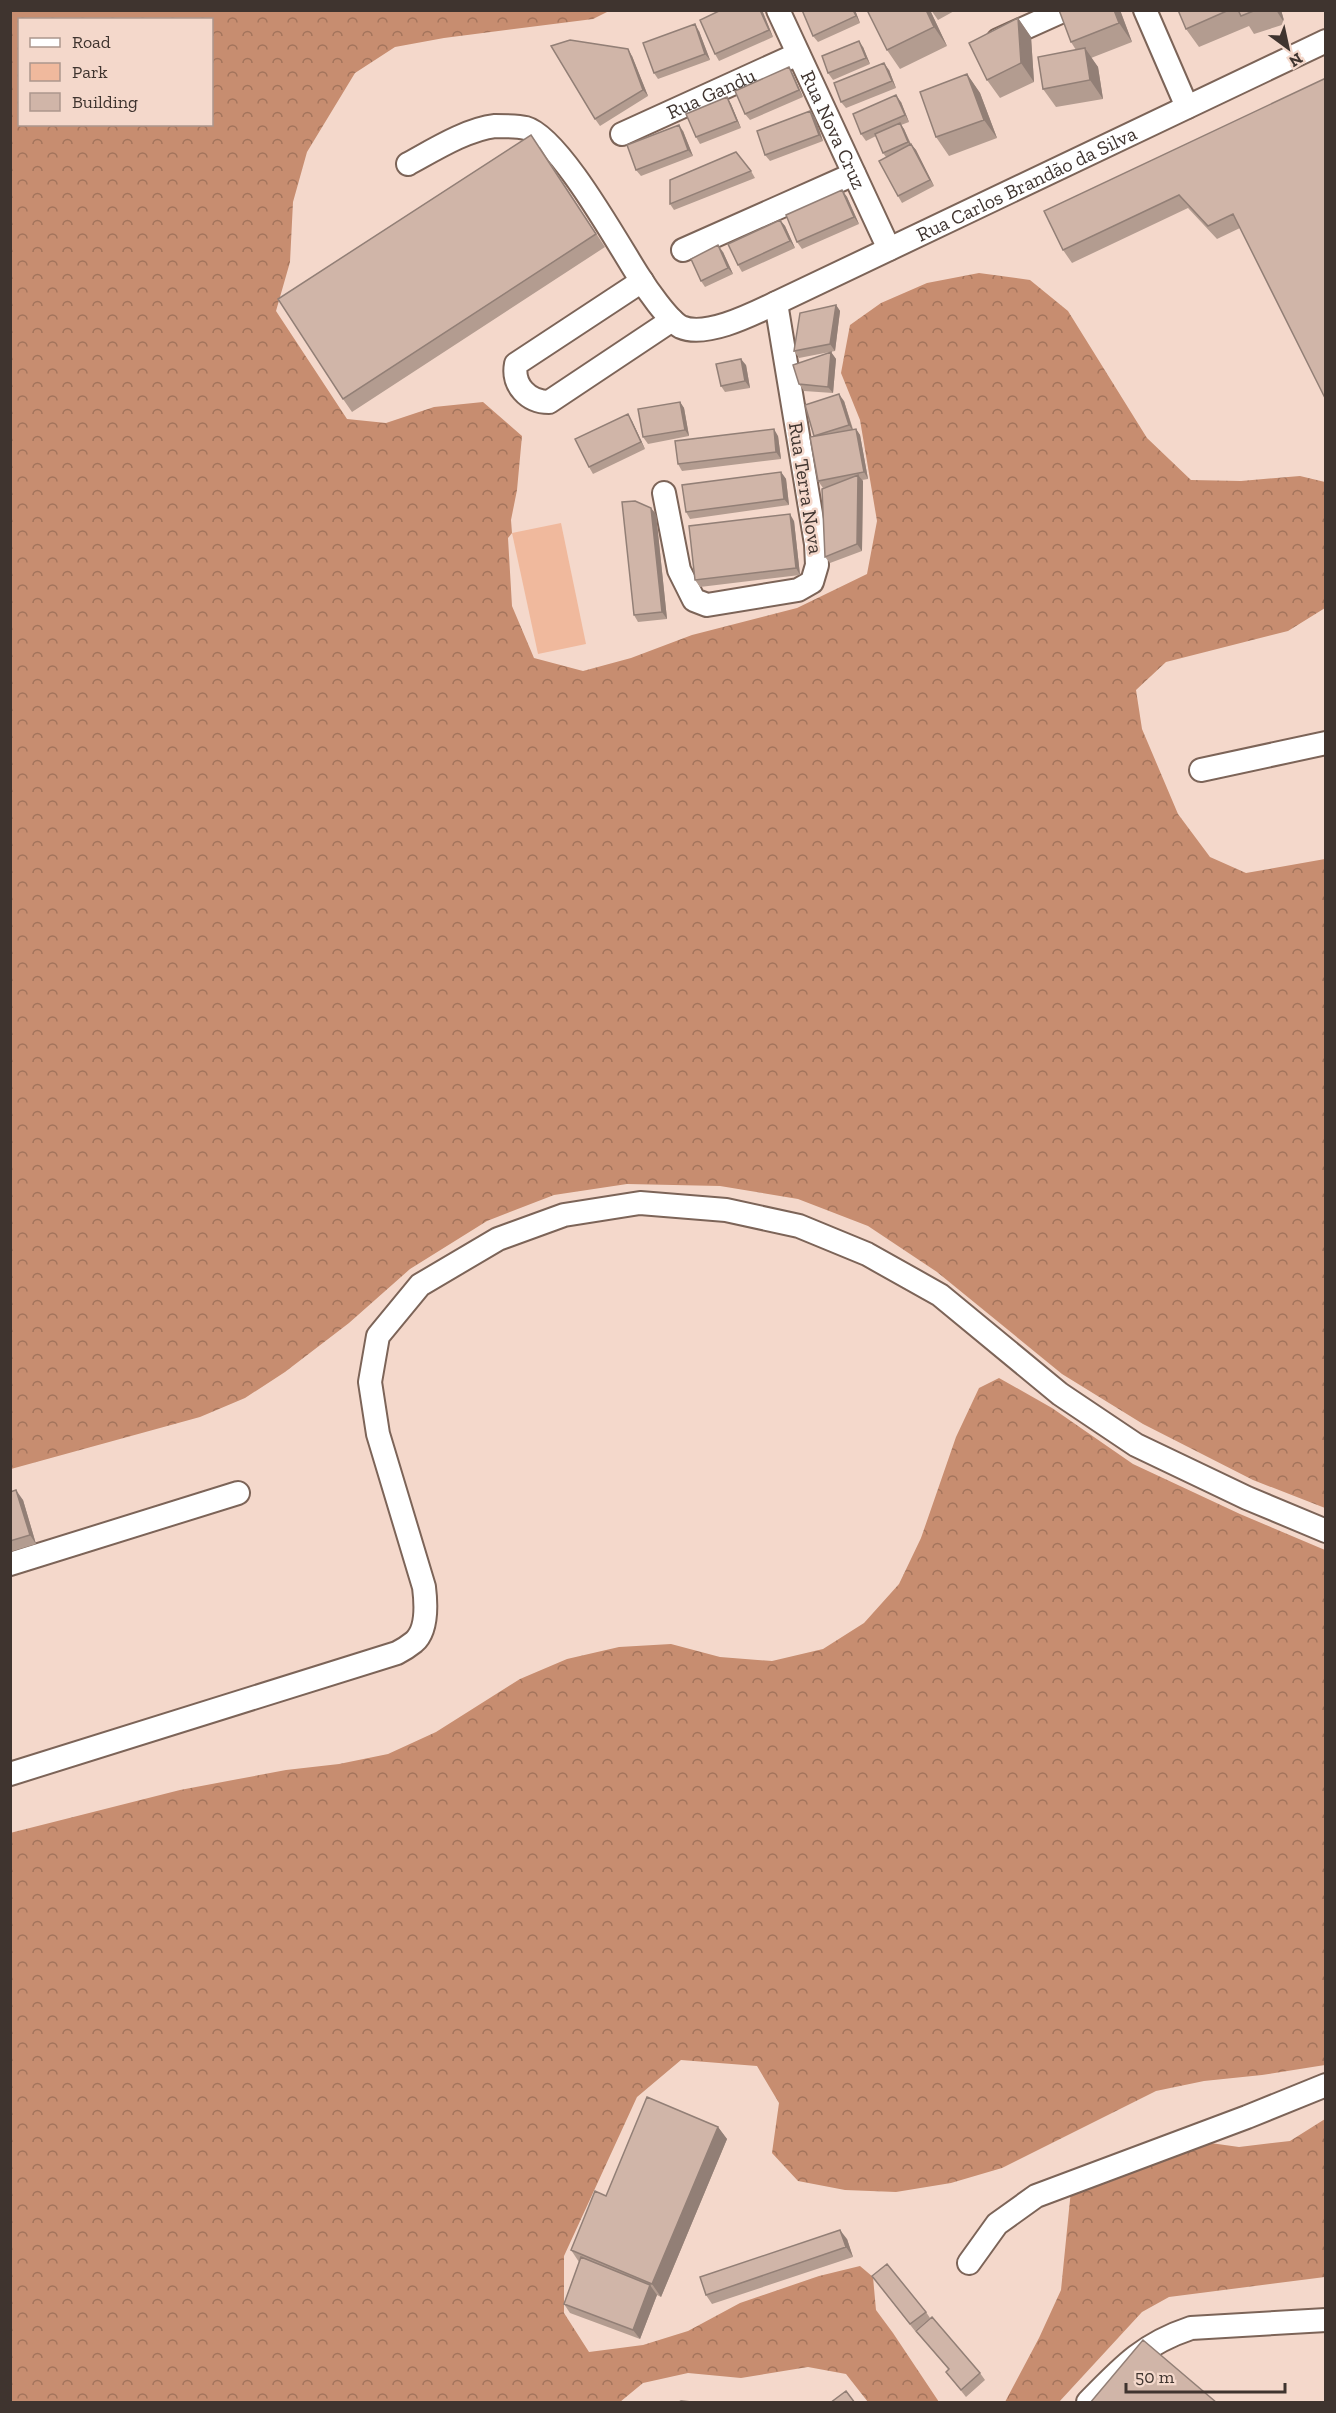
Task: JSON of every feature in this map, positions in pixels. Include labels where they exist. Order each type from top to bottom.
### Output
[{"type":"street","name":"Rua Nova Cruz","points":[[778,10],[889,249]]},
{"type":"street","points":[[975,50],[1065,10]]},
{"type":"street","points":[[1145,10],[1187,107]]},
{"type":"street","name":"Rua Carlos Brandão da Silva","points":[[672,320],[682,327],[705,329],[728,325],[1326,41]]},
{"type":"street","name":"Rua Gandu","points":[[622,134],[798,54]]},
{"type":"street","points":[[408,164],[460,137],[493,126],[527,128],[546,140],[571,170],[642,281],[672,320],[549,402],[539,402],[528,397],[514,375],[516,364],[642,281]]},
{"type":"street","points":[[683,250],[854,174]]},
{"type":"street","name":"Rua Terra Nova","points":[[664,493],[679,570],[694,600],[707,605],[798,590],[812,582],[817,565],[816,544],[776,303]]},
{"type":"street","points":[[1201,770],[1326,744]]},
{"type":"street","points":[[10,1774],[397,1653],[416,1641],[422,1629],[427,1604],[424,1587],[378,1434],[370,1382],[378,1336],[420,1286],[498,1239],[564,1215],[640,1203],[726,1210],[799,1226],[867,1254],[940,1295],[1060,1394],[1136,1445],[1247,1498],[1326,1531]]},
{"type":"street","points":[[10,1564],[238,1493]]},
{"type":"street","points":[[969,2263],[997,2224],[1036,2196],[1326,2085]]},
{"type":"street","points":[[1089,2403],[1115,2375],[1148,2346],[1169,2335],[1191,2328],[1326,2320]]},
{"type":"green space","points":[[11,11],[609,11],[593,19],[444,38],[395,47],[355,73],[307,152],[293,202],[290,262],[276,311],[347,419],[386,423],[434,407],[483,402],[522,436],[517,490],[511,520],[512,533],[508,538],[512,606],[534,658],[583,671],[631,658],[692,635],[797,608],[867,574],[877,521],[860,420],[841,373],[850,325],[881,303],[927,283],[979,273],[1030,280],[1068,311],[1147,438],[1191,480],[1241,481],[1300,476],[1325,482],[1325,608],[1288,631],[1166,662],[1136,690],[1142,729],[1178,814],[1210,857],[1246,873],[1325,859],[1325,1508],[1253,1480],[1143,1424],[1062,1374],[937,1272],[868,1226],[798,1199],[720,1186],[627,1184],[554,1195],[487,1221],[410,1269],[349,1323],[285,1372],[245,1398],[200,1417],[11,1469]]},
{"type":"green space","points":[[561,523],[586,644],[538,654],[512,533]]},
{"type":"green space","points":[[999,1378],[1052,1408],[1133,1464],[1240,1514],[1325,1550],[1325,2065],[1204,2081],[1156,2091],[1002,2168],[951,2183],[896,2192],[845,2190],[798,2181],[772,2153],[779,2103],[757,2066],[681,2060],[637,2097],[564,2256],[564,2313],[589,2352],[643,2345],[688,2331],[740,2303],[819,2276],[860,2266],[873,2277],[876,2310],[939,2402],[868,2402],[846,2374],[808,2367],[741,2378],[688,2373],[643,2383],[620,2402],[11,2402],[10,1833],[180,1790],[388,1754],[436,1732],[520,1679],[567,1659],[619,1647],[671,1644],[720,1657],[772,1661],[823,1649],[864,1623],[899,1584],[921,1538],[956,1437],[979,1388]]},
{"type":"green space","points":[[1325,2119],[1325,2277],[1169,2297],[1142,2312],[1059,2402],[1005,2402],[1061,2290],[1071,2190],[1097,2167],[1140,2144],[1189,2140],[1239,2147],[1290,2141]]},
{"type":"building","points":[[721,10],[760,10],[769,30],[715,54],[700,20]]},
{"type":"building","points":[[802,10],[853,10],[856,16],[813,36]]},
{"type":"building","points":[[867,10],[926,10],[934,27],[887,50]]},
{"type":"building","points":[[1059,10],[1114,10],[1119,23],[1071,42]]},
{"type":"building","points":[[1178,10],[1229,10],[1186,29]]},
{"type":"building","points":[[1238,10],[1256,10],[1241,16]]},
{"type":"building","points":[[1018,18],[1021,63],[987,80],[969,43]]},
{"type":"building","points":[[695,24],[705,54],[654,73],[643,43]]},
{"type":"building","points":[[570,40],[628,49],[643,90],[595,119],[551,46]]},
{"type":"building","points":[[859,41],[866,58],[828,73],[822,56]]},
{"type":"building","points":[[1085,48],[1090,80],[1043,89],[1038,57]]},
{"type":"building","points":[[884,63],[892,81],[841,102],[834,83]]},
{"type":"building","points":[[789,67],[799,90],[745,114],[735,91]]},
{"type":"building","points":[[967,74],[984,120],[936,137],[920,92]]},
{"type":"building","points":[[1326,78],[1326,400],[1233,214],[1208,226],[1179,195],[1063,250],[1044,211]]},
{"type":"building","points":[[896,95],[905,115],[861,134],[853,114]]},
{"type":"building","points":[[727,97],[737,121],[696,137],[686,114]]},
{"type":"building","points":[[810,111],[819,135],[765,155],[757,131]]},
{"type":"building","points":[[900,123],[908,142],[883,153],[875,134]]},
{"type":"building","points":[[679,125],[688,150],[636,170],[627,145]]},
{"type":"building","points":[[531,135],[596,234],[343,399],[278,299]]},
{"type":"building","points":[[911,144],[930,180],[898,196],[879,161]]},
{"type":"building","points":[[736,152],[751,171],[670,204],[670,180]]},
{"type":"building","points":[[842,190],[854,217],[797,242],[786,215]]},
{"type":"building","points":[[780,220],[790,241],[738,265],[728,244]]},
{"type":"building","points":[[718,245],[728,268],[701,281],[691,259]]},
{"type":"building","points":[[836,305],[830,344],[794,351],[800,313]]},
{"type":"building","points":[[831,352],[828,387],[799,384],[793,365]]},
{"type":"building","points":[[741,359],[745,381],[721,386],[716,364]]},
{"type":"building","points":[[839,394],[849,425],[814,436],[805,405]]},
{"type":"building","points":[[680,402],[685,430],[643,437],[638,409]]},
{"type":"building","points":[[628,414],[641,442],[589,467],[575,439]]},
{"type":"building","points":[[774,429],[776,452],[678,464],[675,441]]},
{"type":"building","points":[[856,429],[864,472],[818,481],[810,437]]},
{"type":"building","points":[[781,472],[784,499],[686,512],[682,485]]},
{"type":"building","points":[[858,475],[857,544],[825,557],[822,489]]},
{"type":"building","points":[[635,501],[651,508],[662,612],[634,615],[622,502]]},
{"type":"building","points":[[790,514],[796,568],[695,580],[689,526]]},
{"type":"building","points":[[16,1490],[30,1535],[10,1541],[10,1492]]},
{"type":"building","points":[[647,2097],[718,2127],[652,2284],[571,2250],[595,2191],[606,2196]]},
{"type":"building","points":[[840,2230],[846,2247],[706,2295],[700,2277]]},
{"type":"building","points":[[581,2257],[650,2285],[633,2330],[564,2304]]},
{"type":"building","points":[[887,2264],[926,2312],[910,2324],[872,2276]]},
{"type":"building","points":[[932,2317],[980,2373],[961,2390],[946,2372],[949,2369],[916,2331]]},
{"type":"building","points":[[1143,2340],[1217,2403],[1090,2403]]},
{"type":"building","points":[[846,2391],[855,2403],[830,2403]]},
{"type":"building","points":[[681,2401],[703,2403],[677,2403]]}]
